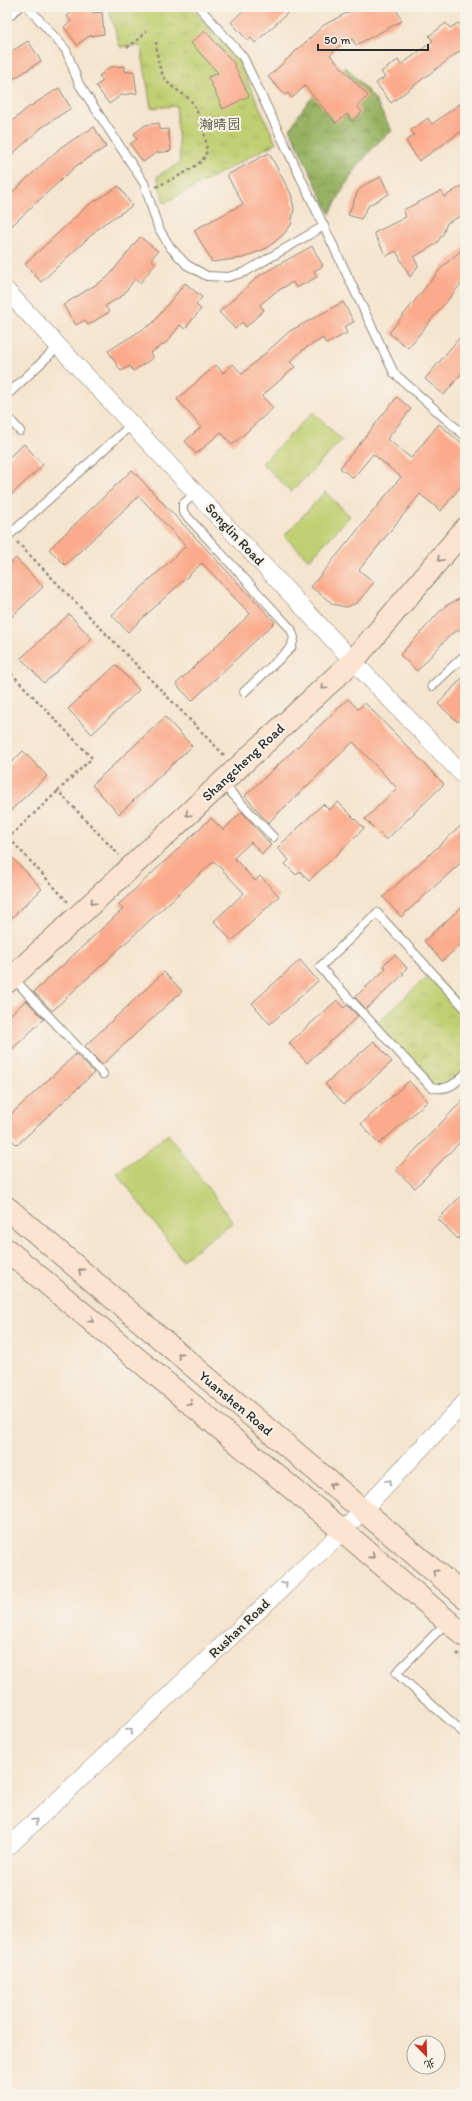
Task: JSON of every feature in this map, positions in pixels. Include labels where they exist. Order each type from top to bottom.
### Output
[{"type":"main road","name":"Shangcheng Road","points":[[10,979],[353,661],[465,529]]},
{"type":"main road","name":"Yuanshen Road","points":[[7,1208],[465,1597]]},
{"type":"main road","name":"Yuanshen Road","points":[[7,1250],[343,1531],[465,1636]]},
{"type":"street","name":"Songlin Road","points":[[7,291],[353,661],[465,777]]},
{"type":"street","name":"Rushan Road","points":[[7,1848],[343,1531],[465,1402]]},
{"type":"lane","points":[[7,18],[19,7]]},
{"type":"lane","points":[[28,7],[66,50],[79,84],[144,183],[158,227],[170,247],[187,265],[207,276],[228,277],[245,272],[324,226]]},
{"type":"lane","points":[[199,7],[243,57],[394,373],[465,436]]},
{"type":"lane","points":[[7,395],[59,346]]},
{"type":"lane","points":[[7,416],[20,431]]},
{"type":"lane","points":[[8,536],[132,424]]},
{"type":"lane","points":[[196,493],[183,504],[183,512],[292,629],[294,638],[291,648],[244,692]]},
{"type":"lane","points":[[432,686],[465,654]]},
{"type":"lane","points":[[229,775],[273,837]]},
{"type":"lane","points":[[465,1008],[377,913],[320,967],[431,1087],[441,1089],[453,1086],[465,1074]]},
{"type":"lane","points":[[10,979],[103,1074]]},
{"type":"lane","points":[[448,1622],[396,1673],[465,1734]]},
{"type":"path","points":[[127,47],[137,41],[146,31]]},
{"type":"path","points":[[147,192],[198,164],[206,155],[207,145],[197,111],[191,101],[170,86],[163,76],[156,42]]},
{"type":"path","points":[[8,536],[229,775]]},
{"type":"path","points":[[7,669],[92,758],[8,838],[79,915]]},
{"type":"path","points":[[58,791],[130,867]]},
{"type":"green space","name":"瀚晴园","points":[[108,7],[191,7],[238,60],[276,143],[164,203],[157,176],[180,163],[176,106],[151,108],[141,46],[120,47]]},
{"type":"green space","points":[[346,67],[374,98],[392,131],[364,158],[349,179],[330,214],[290,130],[301,111],[308,103],[322,88]]},
{"type":"green space","points":[[313,412],[342,440],[291,492],[262,463]]},
{"type":"green space","points":[[325,492],[350,516],[309,560],[284,536]]},
{"type":"green space","points":[[432,972],[465,1008],[465,1074],[453,1086],[431,1087],[374,1026]]},
{"type":"green space","points":[[168,1134],[233,1222],[182,1260],[117,1173]]},
{"type":"building","points":[[92,7],[93,13],[102,12],[104,34],[89,36],[77,45],[64,27],[71,21],[67,16],[78,8]]},
{"type":"building","points":[[247,7],[294,7],[255,43],[251,38],[248,41],[231,22]]},
{"type":"building","points":[[358,7],[395,7],[402,21],[356,45],[352,39],[339,46],[330,55],[368,96],[357,106],[362,112],[352,121],[347,114],[336,123],[305,86],[292,98],[288,93],[285,95],[268,77],[324,25]]},
{"type":"building","points":[[446,23],[450,28],[458,23],[465,32],[465,47],[391,103],[376,83],[385,77],[381,72],[398,60],[401,65],[433,41],[429,36]]},
{"type":"building","points":[[205,31],[233,62],[249,96],[223,109],[208,77],[218,73],[191,43]]},
{"type":"building","points":[[28,41],[41,61],[7,83],[7,54]]},
{"type":"building","points":[[125,66],[125,72],[134,71],[137,93],[121,95],[109,104],[96,86],[103,81],[99,76],[110,67]]},
{"type":"building","points":[[59,88],[71,108],[41,128],[7,159],[7,126],[26,109]]},
{"type":"building","points":[[465,100],[465,129],[419,161],[406,141],[414,135],[411,130],[428,118],[432,124]]},
{"type":"building","points":[[159,123],[160,130],[168,129],[171,151],[156,153],[143,162],[130,144],[137,139],[134,134],[145,125]]},
{"type":"building","points":[[94,127],[106,147],[76,166],[7,230],[7,197],[61,147]]},
{"type":"building","points":[[269,153],[291,194],[294,209],[291,225],[283,235],[267,248],[243,258],[212,262],[194,230],[243,204],[227,175]]},
{"type":"building","points":[[381,177],[389,194],[369,205],[361,219],[348,215],[358,191],[366,184]]},
{"type":"building","points":[[465,184],[465,214],[447,223],[443,234],[436,244],[414,257],[418,266],[410,277],[396,251],[386,256],[374,233],[406,217],[403,210],[441,191],[444,197]]},
{"type":"building","points":[[119,186],[132,206],[102,225],[41,282],[25,264],[87,206]]},
{"type":"building","points":[[140,237],[158,251],[151,259],[156,263],[140,283],[135,279],[122,296],[105,306],[109,312],[88,325],[85,320],[76,325],[63,305],[108,277]]},
{"type":"building","points":[[312,246],[323,266],[314,271],[317,277],[296,288],[293,282],[274,293],[260,305],[264,310],[246,327],[242,322],[235,329],[219,312],[260,275]]},
{"type":"building","points":[[465,247],[465,279],[408,348],[389,333],[442,267]]},
{"type":"building","points":[[185,283],[202,297],[196,305],[201,309],[185,329],[180,325],[167,342],[150,353],[153,358],[133,371],[130,366],[121,371],[108,351],[153,323]]},
{"type":"building","points":[[343,302],[354,322],[344,327],[347,333],[326,344],[323,338],[304,349],[290,362],[295,367],[262,396],[273,408],[232,445],[221,432],[196,454],[185,441],[201,427],[177,399],[216,365],[223,373],[233,364],[242,374],[290,331]]},
{"type":"building","points":[[465,331],[465,369],[444,395],[425,379]]},
{"type":"building","points":[[397,397],[411,409],[387,439],[411,458],[439,424],[465,446],[465,481],[441,511],[420,494],[359,570],[374,582],[357,603],[346,607],[333,604],[311,587],[401,477],[373,454],[353,478],[340,468]]},
{"type":"building","points":[[24,444],[43,465],[7,499],[7,459]]},
{"type":"building","points":[[132,470],[275,622],[192,701],[176,684],[250,614],[202,563],[128,632],[112,615],[186,546],[139,496],[65,565],[49,549]]},
{"type":"building","points":[[16,558],[43,587],[7,621],[7,566]]},
{"type":"building","points":[[465,596],[465,627],[451,634],[417,671],[400,655],[445,606]]},
{"type":"building","points":[[69,614],[92,639],[44,683],[21,658]]},
{"type":"building","points":[[116,665],[139,690],[92,734],[68,709]]},
{"type":"building","points":[[465,675],[465,714],[458,722],[438,704]]},
{"type":"building","points":[[348,699],[358,709],[365,703],[444,784],[386,840],[365,819],[397,788],[353,742],[268,823],[245,796]]},
{"type":"building","points":[[165,717],[192,746],[119,814],[92,785]]},
{"type":"building","points":[[23,751],[47,776],[7,814],[7,767]]},
{"type":"building","points":[[338,802],[364,828],[309,881],[300,871],[296,875],[285,864],[289,860],[277,848],[323,804],[329,810]]},
{"type":"building","points":[[242,812],[271,845],[262,854],[251,842],[234,858],[255,881],[260,876],[279,896],[232,941],[214,921],[244,893],[214,861],[52,1011],[34,992],[123,909],[118,905],[211,818],[223,830]]},
{"type":"building","points":[[465,822],[465,859],[401,917],[383,897]]},
{"type":"building","points":[[7,852],[42,889],[7,922]]},
{"type":"building","points":[[465,904],[465,941],[442,961],[424,941]]},
{"type":"building","points":[[395,955],[407,968],[402,973],[404,974],[366,1009],[355,997],[386,969],[383,965]]},
{"type":"building","points":[[300,960],[318,981],[270,1024],[252,1003]]},
{"type":"building","points":[[164,972],[182,991],[102,1065],[85,1046]]},
{"type":"building","points":[[26,1000],[44,1019],[7,1054],[7,1018]]},
{"type":"building","points":[[337,1000],[344,1008],[347,1005],[358,1016],[307,1063],[289,1043]]},
{"type":"building","points":[[374,1041],[392,1062],[344,1104],[325,1084]]},
{"type":"building","points":[[76,1054],[94,1073],[17,1145],[7,1135],[7,1118]]},
{"type":"building","points":[[409,1081],[428,1101],[379,1144],[361,1124]]},
{"type":"building","points":[[465,1098],[465,1137],[415,1188],[396,1170]]},
{"type":"building","points":[[465,1192],[465,1231],[458,1239],[438,1219]]}]
